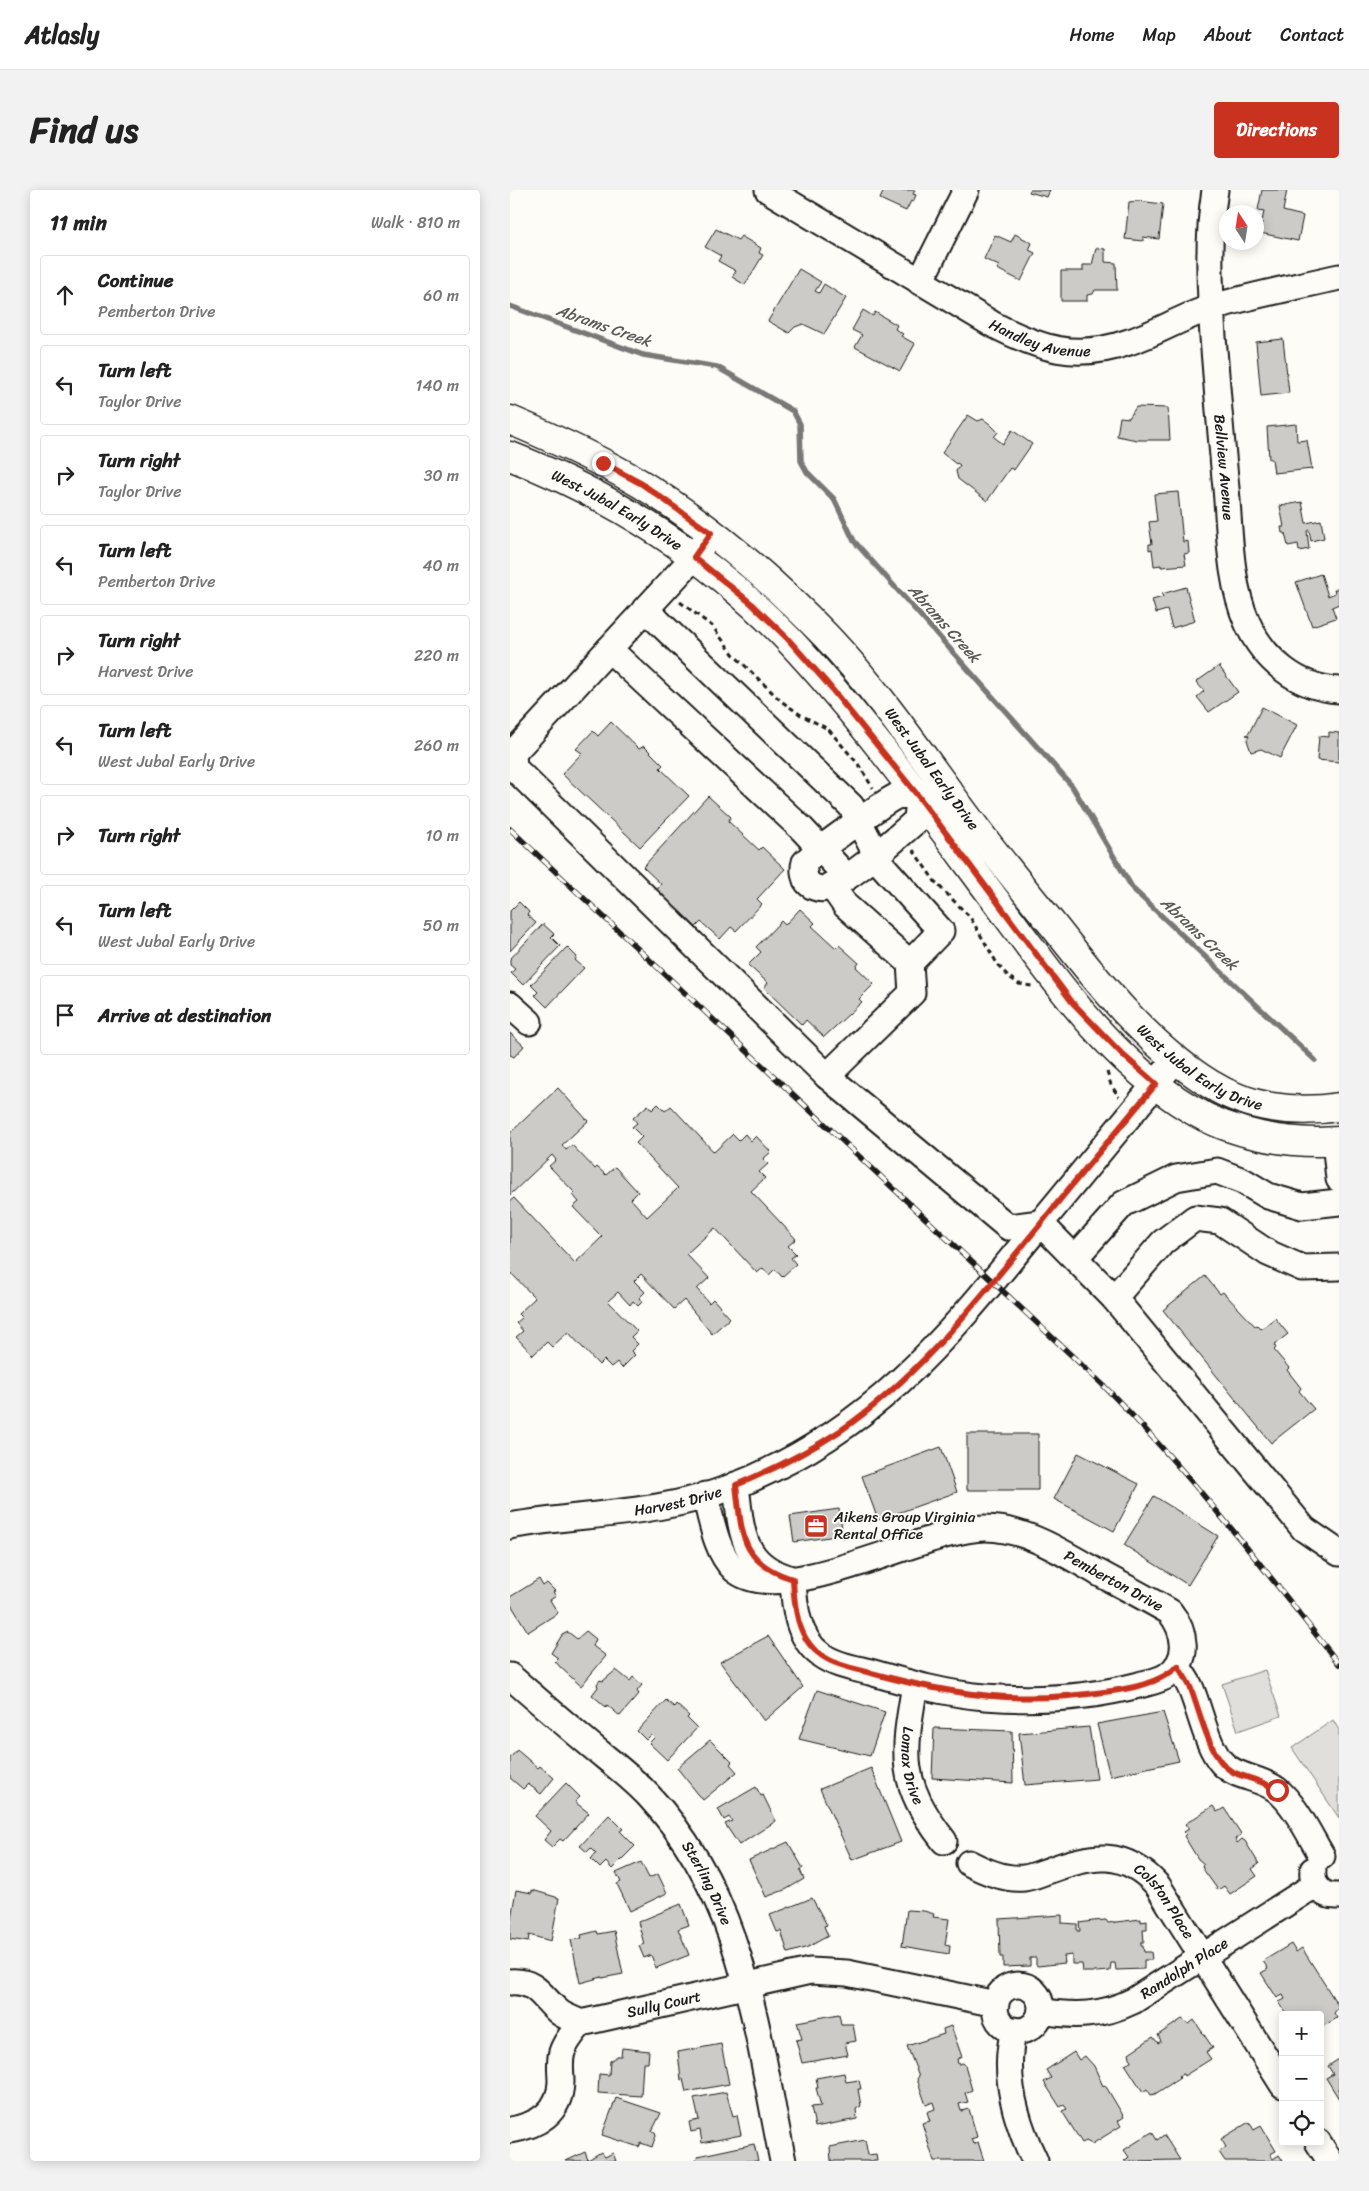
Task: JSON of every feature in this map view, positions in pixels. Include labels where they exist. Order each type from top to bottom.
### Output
[{"type":"main road","name":"West Jubal Early Drive","points":[[510,420],[587,455],[642,484],[711,533],[782,592],[827,637],[903,727],[976,828],[1093,976],[1135,1021],[1176,1059],[1211,1085],[1244,1100],[1268,1107],[1296,1110],[1339,1107]]},
{"type":"main road","name":"West Jubal Early Drive","points":[[510,456],[586,490],[658,532],[694,557],[752,604],[787,638],[826,682],[919,797],[1072,1002],[1123,1055],[1156,1084],[1189,1109],[1247,1133],[1297,1141],[1337,1141]]},
{"type":"street","name":"Handley Avenue","points":[[768,190],[920,282],[1027,342],[1053,350],[1076,352],[1106,349],[1130,342],[1177,320],[1211,308],[1339,277]]},
{"type":"street","points":[[920,282],[966,190]]},
{"type":"street","name":"Bellview Avenue","points":[[1215,190],[1211,212],[1209,262],[1211,308],[1224,471],[1238,596],[1247,622],[1260,646],[1273,662],[1291,675],[1311,685],[1339,690]]},
{"type":"street","points":[[711,533],[694,557],[513,753],[514,768],[827,1076],[1008,1227],[1040,1223],[1114,1298],[1304,1529],[1339,1553]]},
{"type":"street","points":[[645,609],[851,806],[881,864],[941,931],[910,963]]},
{"type":"street","points":[[609,649],[820,848],[839,881],[844,905],[910,963],[912,993],[827,1076]]},
{"type":"street","points":[[919,797],[917,820],[876,854],[839,881],[825,888],[815,888],[808,883],[804,873],[806,860],[820,848],[897,796],[919,797],[942,780]]},
{"type":"street","points":[[510,1005],[529,1022]]},
{"type":"street","name":"Harvest Drive","points":[[510,1526],[674,1504],[705,1496],[736,1485],[816,1445],[840,1430],[889,1393],[919,1366],[970,1309],[1176,1059]]},
{"type":"street","points":[[1337,1141],[1339,1179]]},
{"type":"street","points":[[1075,1258],[1123,1204],[1176,1178],[1217,1171],[1244,1181],[1268,1196],[1302,1206],[1339,1202]]},
{"type":"street","points":[[1114,1298],[1163,1242],[1195,1218],[1220,1220],[1268,1253],[1302,1268],[1339,1267]]},
{"type":"street","points":[[736,1485],[740,1519],[749,1550],[756,1561],[766,1569],[793,1579],[796,1612],[801,1628],[809,1643],[820,1655],[839,1664],[915,1685],[986,1697],[1065,1698],[1118,1690],[1160,1679],[1178,1666],[1190,1687],[1215,1753],[1231,1771],[1259,1779],[1277,1790],[1286,1800],[1331,1854],[1314,1866],[1313,1879],[1315,1886],[1325,1895],[1339,1896]]},
{"type":"street","name":"Pemberton Drive","points":[[705,1496],[722,1549],[734,1568],[745,1576],[755,1578],[793,1579],[845,1569],[928,1538],[958,1531],[986,1528],[1013,1532],[1040,1540],[1170,1612],[1178,1622],[1182,1636],[1184,1650],[1178,1666]]},
{"type":"street","name":"Sterling Drive","points":[[510,1676],[620,1768],[648,1795],[683,1837],[703,1869],[720,1904],[735,1943],[747,1985],[783,2161]]},
{"type":"street","name":"Lomax Drive","points":[[915,1685],[906,1742],[909,1781],[944,1842]]},
{"type":"street","name":"Colston Place","points":[[970,1863],[997,1875],[1023,1878],[1096,1857],[1108,1857],[1130,1863],[1158,1886],[1279,2079]]},
{"type":"street","name":"Randolph Place","points":[[1041,2011],[1087,2015],[1118,2008],[1133,2001],[1315,1886]]},
{"type":"street","points":[[747,1985],[810,1971],[829,1971],[996,2004]]},
{"type":"street","points":[[510,1982],[529,1985],[540,1991],[560,2012],[581,2023],[567,2040],[562,2053],[561,2090],[556,2103],[541,2120],[528,2127],[510,2130]]},
{"type":"street","name":"Sully Court","points":[[581,2023],[747,1985]]},
{"type":"street","points":[[1018,1985],[1033,1990],[1038,1996],[1041,2011],[1039,2018],[1028,2028],[1014,2030],[1002,2024],[997,2018],[996,2004],[1004,1990],[1018,1985]]},
{"type":"street","points":[[1014,2030],[1010,2058],[1012,2088],[1021,2128],[1035,2161]]},
{"type":"street","points":[[1321,2146],[1330,2161]]},
{"type":"shaded area","points":[[1265,1670],[1281,1716],[1238,1731],[1222,1684]]},
{"type":"shaded area","points":[[1333,1720],[1339,1730],[1339,1818],[1292,1748]]},
{"type":"building","points":[[884,190],[915,190],[913,194],[916,195],[906,211],[880,199]]},
{"type":"building","points":[[1030,190],[1050,190],[1047,197],[1029,192]]},
{"type":"building","points":[[1262,190],[1287,190],[1283,211],[1303,216],[1298,241],[1264,234],[1264,205],[1259,205]]},
{"type":"building","points":[[1138,201],[1163,204],[1159,239],[1143,237],[1143,241],[1125,239],[1129,202]]},
{"type":"building","points":[[716,229],[738,240],[741,236],[761,248],[759,253],[763,255],[745,285],[732,277],[736,271],[718,261],[721,256],[705,247]]},
{"type":"building","points":[[1015,234],[1032,243],[1029,250],[1035,253],[1021,281],[997,269],[999,266],[984,259],[995,235],[1011,242]]},
{"type":"building","points":[[1096,248],[1105,249],[1105,262],[1116,263],[1117,290],[1095,290],[1093,294],[1087,295],[1087,301],[1061,301],[1061,271],[1083,271],[1083,265],[1092,265]]},
{"type":"building","points":[[799,269],[821,282],[815,291],[819,293],[824,284],[846,298],[824,334],[803,324],[795,327],[789,333],[768,321]]},
{"type":"building","points":[[863,310],[873,316],[875,312],[897,325],[895,329],[903,334],[901,336],[915,344],[900,371],[855,347],[862,335],[852,330]]},
{"type":"building","points":[[1283,339],[1289,393],[1261,396],[1256,342]]},
{"type":"building","points":[[1136,407],[1168,408],[1170,440],[1137,440],[1117,436],[1120,417],[1129,418]]},
{"type":"building","points":[[968,415],[978,421],[983,419],[990,424],[998,432],[994,437],[1003,444],[1012,430],[1032,444],[1014,470],[1010,468],[987,501],[958,479],[956,471],[960,465],[942,453]]},
{"type":"building","points":[[1296,424],[1297,441],[1307,440],[1312,469],[1274,473],[1272,459],[1269,459],[1267,427]]},
{"type":"building","points":[[1178,492],[1183,542],[1188,541],[1189,553],[1184,554],[1186,565],[1154,566],[1152,549],[1149,550],[1149,544],[1152,544],[1149,522],[1157,521],[1154,494]]},
{"type":"building","points":[[1302,502],[1306,523],[1321,520],[1324,538],[1311,541],[1309,530],[1307,531],[1309,549],[1299,551],[1298,544],[1288,546],[1285,533],[1282,533],[1281,527],[1284,527],[1280,506]]},
{"type":"building","points":[[1321,574],[1328,596],[1335,593],[1334,590],[1339,588],[1339,604],[1332,607],[1336,618],[1312,626],[1296,582]]},
{"type":"building","points":[[1186,587],[1195,621],[1172,628],[1167,610],[1156,613],[1152,600],[1163,597],[1162,594]]},
{"type":"building","points":[[1219,666],[1238,692],[1209,712],[1197,697],[1204,691],[1196,682]]},
{"type":"building","points":[[1262,707],[1297,725],[1280,758],[1261,749],[1251,752],[1247,740],[1249,736],[1246,735],[1249,733]]},
{"type":"building","points":[[611,722],[639,749],[644,746],[663,765],[660,768],[689,796],[640,847],[562,774],[582,753],[576,749],[593,731],[598,736]]},
{"type":"building","points":[[1329,732],[1339,733],[1339,762],[1317,760],[1319,736],[1329,737]]},
{"type":"building","points":[[708,796],[731,817],[728,821],[759,850],[762,847],[785,869],[757,899],[762,904],[736,931],[731,927],[720,939],[701,922],[696,927],[657,890],[661,884],[643,867]]},
{"type":"building","points":[[519,902],[529,912],[527,915],[536,923],[510,951],[510,911]]},
{"type":"building","points":[[800,909],[815,923],[812,926],[836,948],[839,945],[859,963],[856,967],[874,984],[859,999],[862,1002],[824,1037],[806,1020],[802,1025],[764,988],[768,983],[748,965],[761,952],[756,947],[781,921],[785,925]]},
{"type":"building","points":[[543,924],[554,934],[551,937],[560,946],[523,985],[511,973],[515,969],[510,965],[510,959]]},
{"type":"building","points":[[567,947],[577,957],[575,960],[584,968],[547,1007],[535,995],[538,992],[531,985]]},
{"type":"building","points":[[510,1033],[524,1046],[514,1057],[510,1055]]},
{"type":"building","points":[[558,1088],[588,1121],[562,1145],[566,1150],[572,1145],[595,1169],[597,1167],[606,1175],[615,1167],[638,1192],[631,1199],[647,1217],[678,1188],[636,1143],[642,1137],[632,1127],[637,1123],[633,1118],[648,1105],[652,1110],[658,1104],[665,1111],[671,1106],[714,1152],[733,1134],[739,1140],[745,1134],[751,1141],[756,1136],[771,1152],[763,1159],[768,1164],[759,1172],[765,1178],[751,1191],[796,1239],[788,1246],[796,1254],[791,1258],[796,1264],[782,1277],[775,1269],[769,1275],[763,1268],[757,1273],[715,1228],[686,1254],[709,1278],[697,1289],[709,1303],[713,1299],[730,1318],[712,1334],[684,1300],[674,1309],[641,1274],[634,1281],[645,1292],[639,1298],[642,1302],[638,1306],[633,1301],[630,1305],[618,1292],[608,1301],[637,1331],[631,1337],[638,1344],[631,1351],[635,1355],[622,1368],[617,1362],[611,1367],[604,1360],[599,1365],[568,1332],[552,1347],[547,1342],[533,1355],[516,1337],[523,1331],[516,1323],[522,1318],[518,1314],[535,1298],[510,1272],[510,1201],[514,1198],[575,1263],[602,1237],[573,1207],[579,1202],[573,1195],[575,1193],[549,1166],[556,1160],[552,1155],[510,1195],[510,1133]]},
{"type":"building","points":[[1205,1276],[1220,1294],[1223,1292],[1255,1326],[1257,1325],[1261,1329],[1275,1318],[1288,1334],[1274,1345],[1276,1348],[1274,1350],[1289,1368],[1287,1370],[1301,1388],[1299,1391],[1314,1409],[1271,1443],[1163,1310]]},
{"type":"building","points":[[967,1434],[1038,1434],[1038,1490],[967,1490]]},
{"type":"building","points":[[941,1447],[957,1492],[878,1520],[862,1476]]},
{"type":"building","points":[[1078,1453],[1139,1484],[1114,1531],[1054,1499]]},
{"type":"building","points":[[1154,1496],[1218,1536],[1188,1585],[1124,1545]]},
{"type":"building","name":"Aikens Group Virginia Rental Office","points":[[839,1509],[843,1535],[794,1542],[790,1516]]},
{"type":"building","points":[[539,1579],[543,1586],[547,1583],[555,1591],[553,1592],[556,1596],[550,1600],[558,1613],[528,1632],[510,1603],[510,1597]]},
{"type":"building","points":[[586,1631],[596,1639],[593,1646],[606,1656],[581,1686],[560,1667],[555,1661],[558,1658],[551,1653],[562,1635],[568,1632],[577,1639]]},
{"type":"building","points":[[768,1636],[803,1687],[764,1721],[720,1662]]},
{"type":"building","points":[[616,1670],[630,1681],[633,1677],[642,1685],[637,1691],[639,1694],[620,1716],[592,1695],[598,1687],[597,1684],[600,1680],[603,1681]]},
{"type":"building","points":[[817,1690],[885,1712],[870,1756],[799,1739]]},
{"type":"building","points":[[666,1700],[674,1707],[676,1704],[689,1716],[687,1718],[697,1728],[667,1760],[649,1743],[654,1738],[651,1735],[646,1740],[637,1731]]},
{"type":"building","points":[[1163,1712],[1179,1761],[1110,1776],[1097,1724]]},
{"type":"building","points":[[1089,1727],[1097,1779],[1025,1785],[1019,1733]]},
{"type":"building","points":[[934,1728],[1012,1731],[1013,1783],[932,1778]]},
{"type":"building","points":[[710,1740],[732,1762],[730,1764],[737,1772],[703,1800],[677,1768]]},
{"type":"building","points":[[517,1750],[538,1768],[540,1766],[554,1778],[541,1794],[528,1784],[523,1789],[510,1778],[510,1758]]},
{"type":"building","points":[[871,1768],[901,1842],[852,1860],[820,1789]]},
{"type":"building","points":[[566,1783],[580,1797],[575,1802],[589,1813],[563,1841],[560,1839],[552,1847],[544,1840],[551,1831],[535,1816]]},
{"type":"building","points":[[756,1787],[761,1796],[763,1795],[776,1821],[739,1845],[725,1824],[732,1821],[729,1817],[724,1820],[718,1809]]},
{"type":"building","points":[[1213,1806],[1217,1812],[1224,1808],[1240,1832],[1241,1835],[1235,1839],[1237,1843],[1242,1839],[1245,1841],[1259,1864],[1252,1869],[1257,1876],[1230,1894],[1224,1886],[1218,1890],[1203,1869],[1202,1865],[1204,1864],[1198,1859],[1184,1836],[1186,1834],[1184,1832],[1189,1829],[1185,1824]]},
{"type":"building","points":[[609,1815],[623,1829],[620,1831],[635,1846],[612,1869],[606,1862],[600,1868],[591,1859],[596,1853],[591,1848],[587,1852],[580,1846]]},
{"type":"building","points":[[788,1842],[803,1868],[800,1870],[804,1879],[787,1889],[766,1897],[749,1860]]},
{"type":"building","points":[[641,1862],[649,1878],[658,1874],[667,1893],[630,1911],[617,1884],[621,1882],[616,1873]]},
{"type":"building","points":[[516,1890],[532,1893],[532,1890],[559,1898],[551,1941],[529,1935],[528,1942],[510,1939],[510,1924]]},
{"type":"building","points":[[812,1898],[827,1925],[824,1926],[828,1936],[808,1947],[788,1953],[781,1931],[777,1932],[770,1915]]},
{"type":"building","points":[[681,1904],[689,1925],[678,1929],[689,1955],[656,1968],[651,1955],[644,1958],[639,1946],[644,1944],[638,1922]]},
{"type":"building","points":[[907,1910],[924,1911],[934,1914],[933,1917],[949,1919],[945,1945],[950,1946],[949,1954],[902,1946]]},
{"type":"building","points":[[1062,1915],[1062,1923],[1077,1924],[1077,1931],[1080,1931],[1079,1923],[1093,1921],[1106,1920],[1108,1923],[1141,1919],[1141,1922],[1147,1921],[1147,1930],[1143,1930],[1144,1942],[1141,1942],[1141,1946],[1143,1946],[1144,1952],[1151,1952],[1152,1960],[1144,1960],[1144,1969],[1116,1970],[1115,1963],[1111,1963],[1110,1971],[1096,1972],[1083,1972],[1082,1964],[1072,1964],[1072,1955],[1064,1956],[1065,1963],[1038,1966],[1036,1965],[1036,1958],[1030,1958],[1030,1966],[1003,1967],[1003,1957],[1000,1957],[999,1919]]},
{"type":"building","points":[[597,1931],[598,1934],[614,1931],[623,1974],[580,1983],[571,1940],[582,1938],[581,1935]]},
{"type":"building","points":[[1291,1944],[1296,1952],[1302,1948],[1339,2007],[1334,2013],[1337,2018],[1324,2026],[1324,2011],[1285,2011],[1279,2002],[1285,1999],[1283,1995],[1277,1998],[1261,1973],[1268,1969],[1263,1961]]},
{"type":"building","points":[[839,2014],[841,2024],[853,2024],[856,2041],[845,2043],[848,2055],[802,2063],[796,2040],[802,2039],[797,2022]]},
{"type":"building","points":[[1182,2019],[1189,2024],[1194,2020],[1213,2048],[1206,2052],[1211,2059],[1184,2076],[1183,2074],[1178,2076],[1180,2078],[1155,2094],[1151,2095],[1147,2089],[1143,2092],[1125,2064],[1131,2061],[1129,2053],[1153,2037],[1158,2043],[1161,2041],[1158,2035]]},
{"type":"building","points":[[951,2026],[962,2057],[957,2059],[958,2064],[963,2063],[965,2065],[972,2090],[965,2093],[968,2102],[959,2104],[961,2111],[969,2109],[977,2137],[971,2139],[973,2144],[978,2142],[984,2161],[934,2161],[922,2123],[930,2121],[927,2112],[935,2109],[933,2102],[926,2105],[917,2079],[919,2076],[907,2046],[944,2034],[943,2029]]},
{"type":"building","points":[[721,2044],[729,2084],[686,2092],[683,2079],[681,2080],[678,2052]]},
{"type":"building","points":[[622,2048],[649,2051],[648,2063],[643,2063],[641,2096],[598,2093],[599,2074],[609,2075],[610,2061],[617,2056],[621,2056]]},
{"type":"building","points":[[1074,2052],[1079,2060],[1085,2056],[1094,2066],[1103,2086],[1105,2085],[1124,2117],[1118,2121],[1121,2126],[1092,2144],[1086,2141],[1082,2143],[1062,2111],[1067,2109],[1064,2105],[1060,2107],[1044,2082],[1051,2078],[1046,2070]]},
{"type":"building","points":[[1339,2059],[1339,2099],[1326,2078],[1333,2074],[1328,2066]]},
{"type":"building","points":[[844,2073],[846,2082],[859,2080],[861,2089],[858,2089],[861,2106],[856,2109],[857,2119],[815,2127],[811,2107],[821,2106],[816,2088],[818,2088],[816,2078]]},
{"type":"building","points":[[726,2092],[733,2116],[737,2115],[741,2135],[702,2143],[700,2130],[691,2132],[689,2122],[699,2120],[694,2098]]},
{"type":"building","points":[[616,2098],[661,2113],[652,2131],[656,2135],[652,2147],[641,2143],[639,2147],[602,2135]]},
{"type":"building","points":[[1249,2122],[1254,2130],[1261,2126],[1276,2151],[1270,2154],[1273,2159],[1279,2155],[1283,2161],[1225,2161],[1219,2152],[1226,2147],[1221,2139]]},
{"type":"building","points":[[1152,2132],[1157,2140],[1164,2135],[1180,2160],[1124,2161],[1129,2157],[1124,2150]]},
{"type":"building","points":[[865,2140],[868,2155],[876,2154],[877,2161],[831,2161],[830,2147]]},
{"type":"building","points":[[754,2144],[758,2161],[695,2161],[698,2156]]},
{"type":"building","points":[[585,2152],[588,2160],[601,2152],[605,2157],[613,2153],[616,2161],[566,2161]]},
{"type":"waterway","name":"Abrams Creek","points":[[510,306],[643,355],[717,367],[793,411],[800,424],[801,461],[807,472],[834,499],[854,541],[1072,786],[1133,889],[1315,1060]]},
{"type":"railway","points":[[510,829],[1102,1384],[1195,1486],[1254,1556],[1339,1664]]},
{"type":"place","name":"Aikens Group Virginia Rental Office","points":[[816,1526]]},
{"type":"route","points":[[603,463],[642,484],[711,533],[694,557],[752,604],[787,638],[826,682],[919,797],[1072,1002],[1123,1055],[1156,1084],[1040,1223],[993,1283],[919,1366],[889,1393],[840,1430],[808,1450],[736,1485],[740,1519],[749,1550],[756,1561],[766,1569],[793,1579],[796,1612],[801,1628],[809,1643],[820,1655],[839,1664],[915,1685],[986,1697],[1065,1698],[1118,1690],[1160,1679],[1169,1675],[1178,1666],[1190,1687],[1215,1753],[1222,1763],[1231,1771],[1259,1779],[1277,1790]]}]
